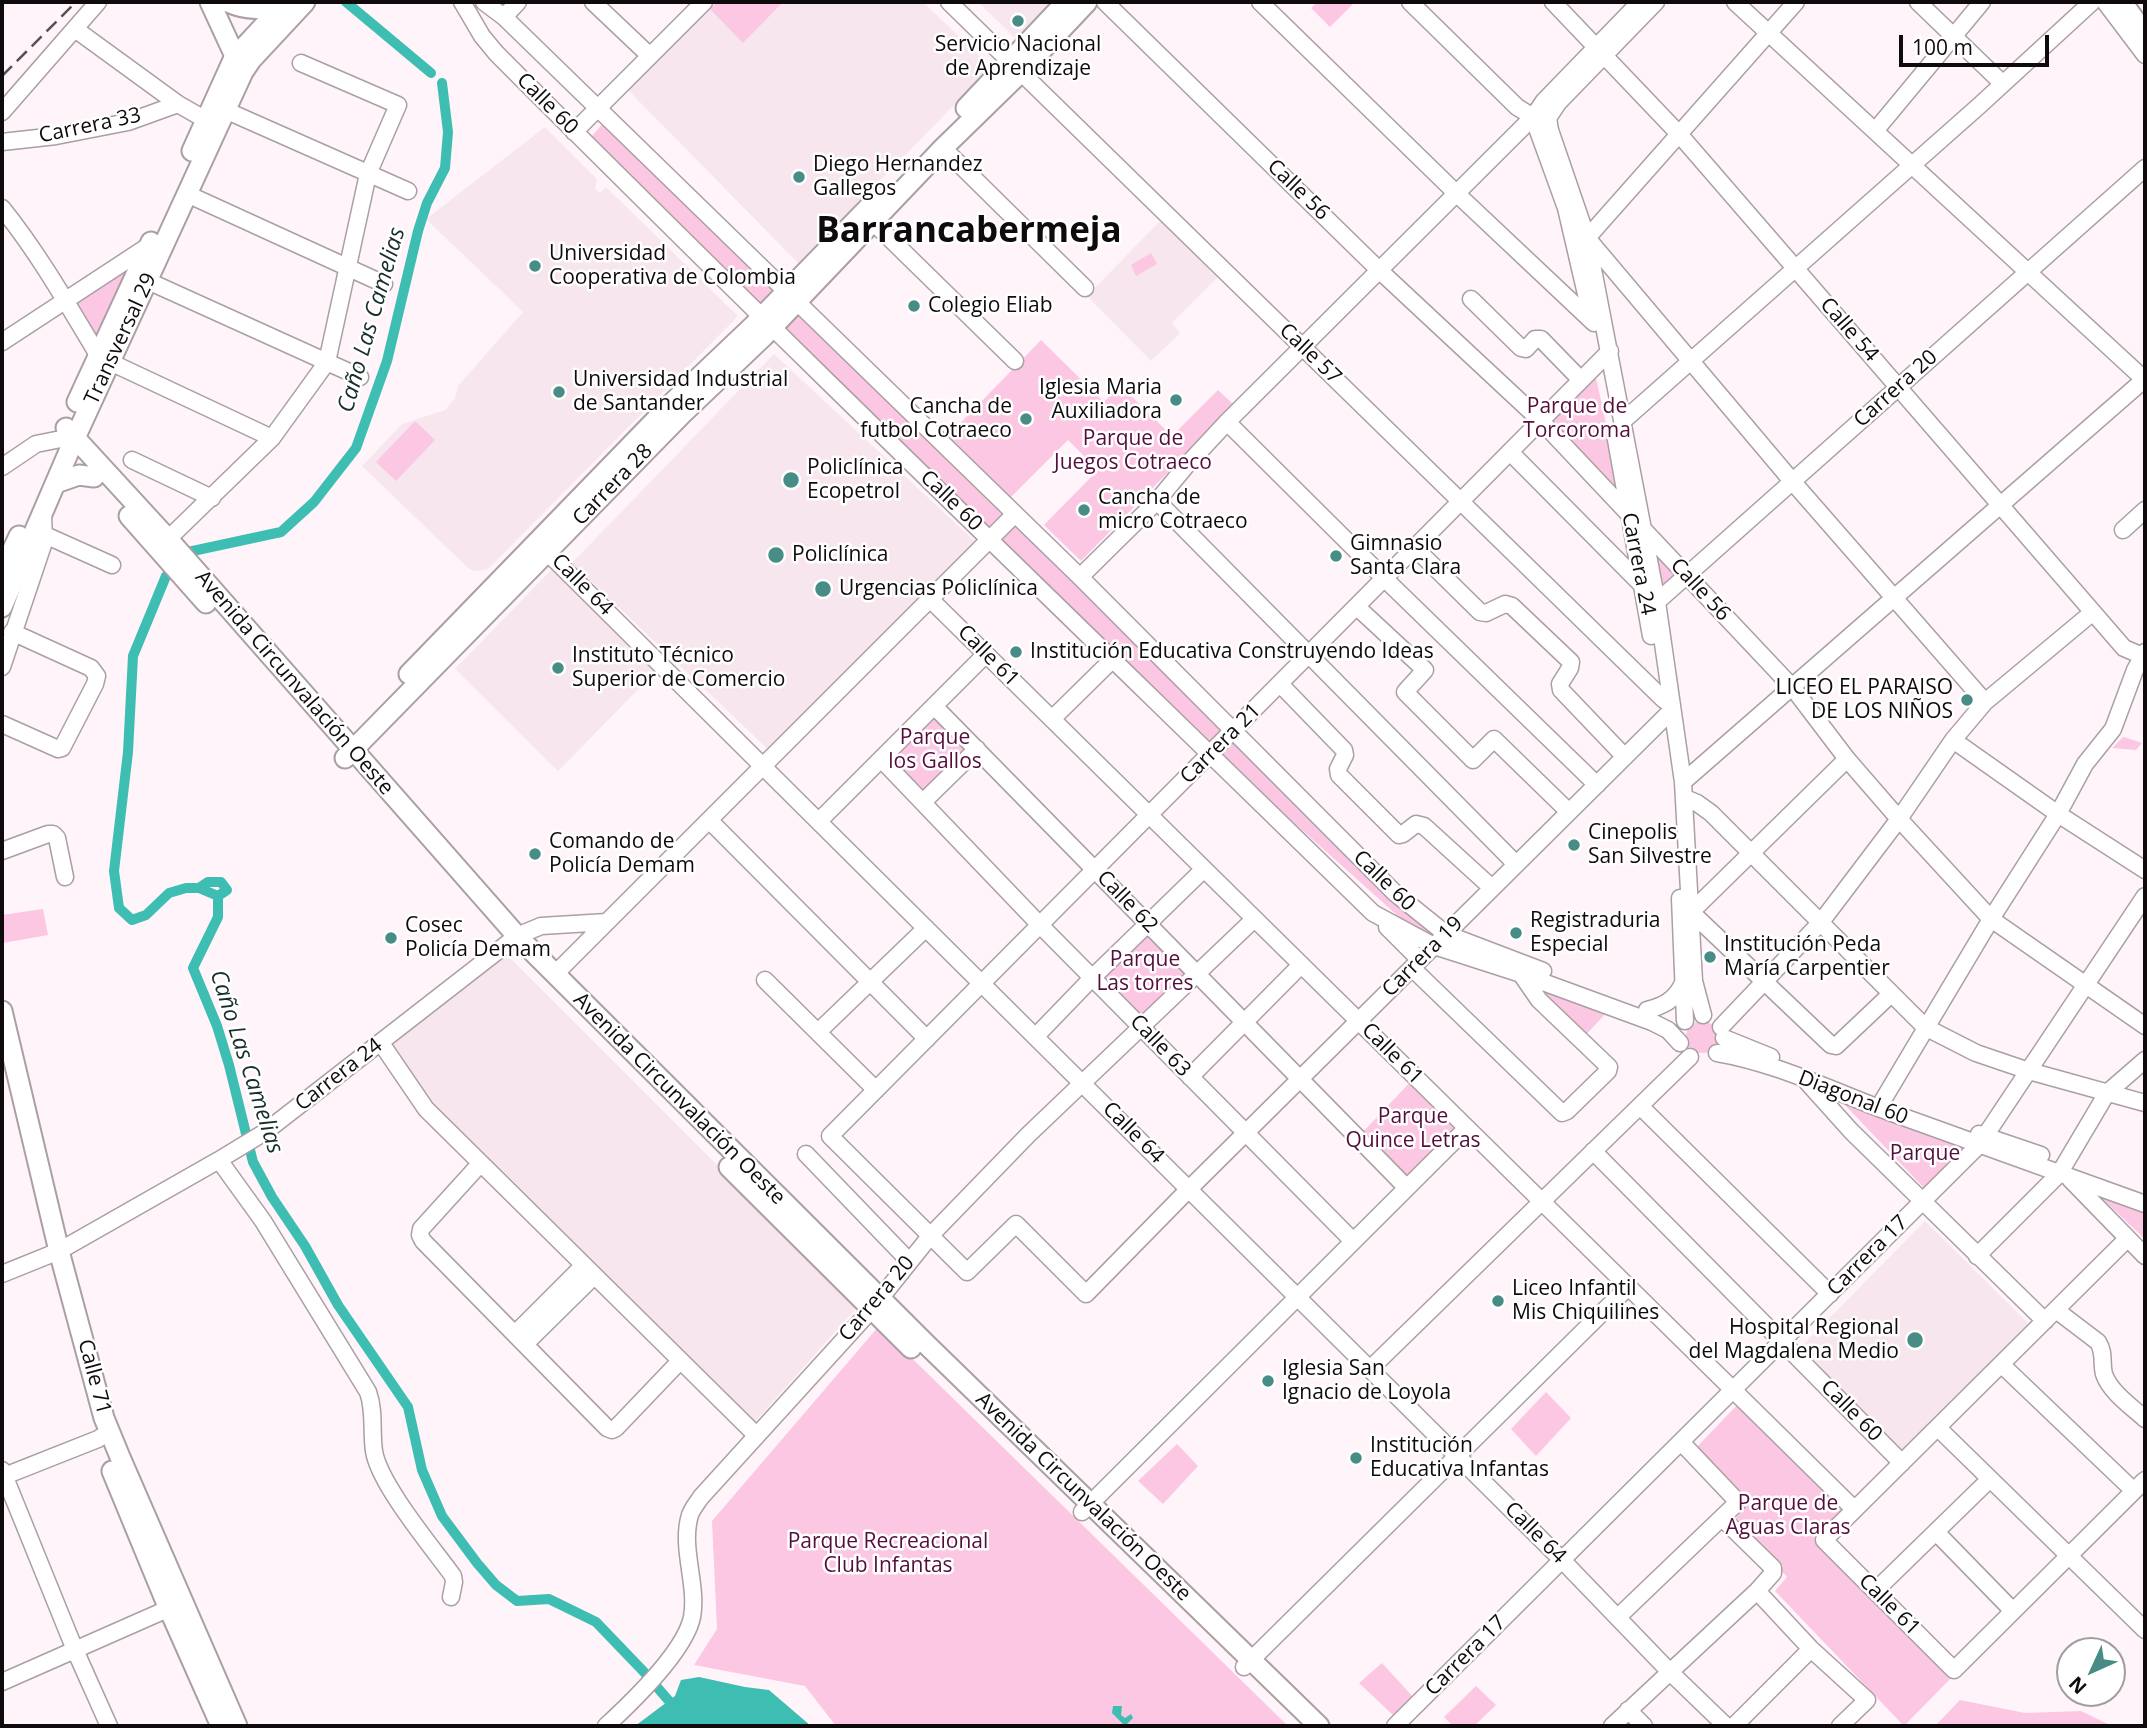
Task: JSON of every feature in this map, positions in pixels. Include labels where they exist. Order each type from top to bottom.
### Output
[{"type":"main road","points":[[210,2],[243,59]]},
{"type":"main road","points":[[222,2],[243,59]]},
{"type":"main road","points":[[228,2],[260,9],[286,2]]},
{"type":"main road","points":[[243,59],[286,2]]},
{"type":"main road","points":[[243,59],[305,2]]},
{"type":"main road","name":"Carrera 28","points":[[791,297],[873,222],[943,148],[1016,67],[1066,2]]},
{"type":"main road","name":"Carrera 28","points":[[345,750],[543,547],[672,404],[766,323],[1016,67],[1087,2]]},
{"type":"main road","points":[[2122,2],[2145,34]]},
{"type":"main road","name":"Transversal 29","points":[[104,358],[148,281],[225,110],[243,59]]},
{"type":"main road","name":"Transversal 29","points":[[2,570],[68,438],[206,120],[243,59]]},
{"type":"main road","name":"Transversal 29","points":[[2,607],[56,482],[68,438]]},
{"type":"main road","name":"Avenida Circunvalación Oeste","points":[[68,438],[94,477],[345,750],[512,940],[875,1304],[1248,1663],[1319,1726]]},
{"type":"main road","name":"Avenida Circunvalación Oeste","points":[[68,438],[168,539],[345,750]]},
{"type":"main road","points":[[56,482],[79,475],[94,477]]},
{"type":"main road","name":"Avenida Circunvalación Oeste","points":[[512,940],[555,974],[875,1304]]},
{"type":"main road","name":"Calle 71","points":[[2,1012],[6,1063],[53,1254],[104,1435],[176,1605],[221,1726]]},
{"type":"main road","name":"Calle 71","points":[[176,1605],[237,1726]]},
{"type":"main road","name":"Avenida Circunvalación Oeste","points":[[1248,1663],[1304,1726]]},
{"type":"street","points":[[2,112],[98,2]]},
{"type":"street","name":"Calle 60","points":[[462,2],[482,36],[496,53],[574,132],[766,323],[1373,913],[1434,946]]},
{"type":"street","name":"Calle 60","points":[[484,2],[503,17],[1015,513],[1395,893],[1446,934]]},
{"type":"street","points":[[503,17],[518,2]]},
{"type":"street","points":[[593,2],[650,56]]},
{"type":"street","name":"Calle 57","points":[[950,2],[1668,708]]},
{"type":"street","name":"Calle 56","points":[[1105,2],[1379,270],[1541,421],[1793,688],[1847,759],[1991,919],[2087,983],[2145,1026]]},
{"type":"street","points":[[1260,2],[1456,193],[1598,326]]},
{"type":"street","points":[[1410,2],[1511,102],[1541,118]]},
{"type":"street","name":"Calle 54","points":[[1553,2],[1679,134],[2124,648],[2144,654]]},
{"type":"street","points":[[1080,578],[1157,501],[1227,422],[1304,348],[1456,193],[1558,103],[1640,2]]},
{"type":"street","points":[[1601,51],[1656,2]]},
{"type":"street","points":[[1735,2],[2145,379],[1893,598],[1684,790],[1752,853],[1926,1027],[1976,1053],[2029,1071],[2145,1103]]},
{"type":"street","points":[[1796,2],[1587,238],[1792,481],[1984,702]]},
{"type":"street","points":[[1918,2],[2003,84]]},
{"type":"street","points":[[1875,131],[1982,2]]},
{"type":"street","points":[[1623,421],[2092,2]]},
{"type":"street","points":[[2105,2],[2145,55]]},
{"type":"street","points":[[574,132],[650,56],[695,5]]},
{"type":"street","points":[[75,29],[178,104],[206,120]]},
{"type":"street","points":[[168,539],[272,438],[327,362],[368,174],[398,106],[301,63]]},
{"type":"street","name":"Carrera 33","points":[[2,142],[56,136],[128,122],[178,104]]},
{"type":"street","points":[[225,110],[408,191]]},
{"type":"street","name":"Carrera 24","points":[[1541,118],[1550,130],[1587,238],[1598,326]]},
{"type":"street","name":"Carrera 24","points":[[1541,118],[1623,421],[1643,529],[1668,708],[1684,790],[1694,981],[1703,1015]]},
{"type":"street","points":[[943,148],[1085,288]]},
{"type":"street","name":"Carrera 20","points":[[1652,606],[2145,168]]},
{"type":"street","points":[[187,194],[384,284]]},
{"type":"street","points":[[2,208],[21,232],[104,358],[272,438]]},
{"type":"street","points":[[873,222],[1015,360]]},
{"type":"street","points":[[2,342],[150,245]]},
{"type":"street","points":[[148,281],[360,377]]},
{"type":"street","points":[[1471,299],[1521,348],[1524,350],[1535,339],[1541,339],[1581,380]]},
{"type":"street","name":"Carrera 24","points":[[1606,355],[1628,513],[1641,584],[1652,606]]},
{"type":"street","name":"Carrera 21","points":[[931,1235],[830,1136],[1606,355]]},
{"type":"street","points":[[1227,422],[1597,785]]},
{"type":"street","points":[[2,467],[36,444],[68,438]]},
{"type":"street","points":[[1510,453],[1641,584]]},
{"type":"street","points":[[132,460],[212,498]]},
{"type":"street","points":[[1157,501],[1516,864]]},
{"type":"street","points":[[2123,530],[2145,510]]},
{"type":"street","points":[[555,974],[1015,513]]},
{"type":"street","points":[[2,667],[45,535],[43,514]]},
{"type":"street","points":[[45,535],[111,565]]},
{"type":"street","name":"Calle 64","points":[[543,547],[1726,1726]]},
{"type":"street","points":[[1415,548],[1480,612],[1486,613],[1506,604],[1512,606],[1571,662],[1560,684],[1561,690],[1625,757]]},
{"type":"street","name":"Calle 61","points":[[931,600],[1854,1509],[1824,1539],[1954,1670],[2013,1611]]},
{"type":"street","points":[[1357,607],[1425,670],[1405,692],[1474,760],[1494,739],[1569,812]]},
{"type":"street","points":[[1682,1031],[1683,1050],[1690,1057],[1707,1059],[1764,981],[1821,922],[1899,819],[1953,740],[1984,702],[2093,612]]},
{"type":"street","points":[[2,724],[51,746],[62,748],[97,676],[91,668],[12,632]]},
{"type":"street","points":[[819,821],[986,654]]},
{"type":"street","points":[[1884,1100],[1991,919],[2058,814],[2085,764],[2113,729],[2144,654]]},
{"type":"street","points":[[1052,719],[1113,659]]},
{"type":"street","points":[[1280,684],[1344,750],[1345,755],[1338,769],[1339,775],[1399,835],[1416,824],[1424,826],[1492,888]]},
{"type":"street","name":"Calle 62","points":[[934,706],[1407,1188]]},
{"type":"street","name":"Carrera 24","points":[[1668,708],[1678,836],[1682,1031]]},
{"type":"street","name":"Carrera 19","points":[[931,1235],[967,1272],[1016,1223],[1086,1294],[1625,757],[1668,708]]},
{"type":"street","points":[[1953,740],[2058,814],[2145,870]]},
{"type":"street","points":[[923,802],[977,749]]},
{"type":"street","name":"Calle 63","points":[[881,759],[1353,1241]]},
{"type":"street","points":[[1847,759],[1691,912],[1831,1045],[1836,1046],[1891,994]]},
{"type":"street","points":[[709,820],[927,1039]]},
{"type":"street","points":[[2,851],[53,834],[57,838],[65,877]]},
{"type":"street","points":[[1036,1037],[1147,923],[1204,869]]},
{"type":"street","name":"Carrera 17","points":[[1395,1726],[1983,1141],[2145,896]]},
{"type":"street","points":[[1373,913],[1416,964],[1562,1113],[1608,1071],[1609,1067],[1539,1000],[1521,974]]},
{"type":"street","points":[[512,940],[541,926],[607,922]]},
{"type":"street","name":"Carrera 20","points":[[606,1726],[666,1664],[686,1635],[692,1616],[687,1532],[691,1513],[701,1497],[875,1304],[931,1235],[1028,1135],[1249,924]]},
{"type":"street","points":[[818,1032],[926,928]]},
{"type":"street","points":[[1446,934],[1647,1010],[1682,1031]]},
{"type":"street","name":"Carrera 24","points":[[2,1274],[53,1254],[236,1151],[265,1132],[512,940]]},
{"type":"street","points":[[1434,946],[1521,974],[1668,1030],[1682,1031],[1703,1015],[1711,1017],[1721,1040]]},
{"type":"street","points":[[1190,1077],[1301,965]]},
{"type":"street","points":[[765,980],[876,1090]]},
{"type":"street","points":[[1647,1010],[1665,1004],[1679,992],[1682,985]]},
{"type":"street","points":[[1539,1000],[1544,992],[1553,986]]},
{"type":"street","name":"Diagonal 60","points":[[1721,1040],[1737,1056],[1983,1141]]},
{"type":"street","name":"Diagonal 60","points":[[1721,1040],[1884,1100],[2145,1203]]},
{"type":"street","points":[[381,1043],[426,1109],[756,1435]]},
{"type":"street","points":[[1370,1369],[1690,1057]]},
{"type":"street","points":[[1978,1256],[2064,1172],[2107,1093],[2145,1060]]},
{"type":"street","points":[[1805,1079],[1851,1131],[1978,1256],[2050,1315],[2098,1342],[2103,1349],[2105,1377],[2145,1419]]},
{"type":"street","points":[[1833,1112],[1837,1099],[1843,1094]]},
{"type":"street","points":[[1640,1106],[1829,1294]]},
{"type":"street","points":[[1086,1508],[1467,1128]]},
{"type":"street","name":"Calle 60","points":[[1593,1152],[1902,1462]]},
{"type":"street","points":[[806,1154],[909,1261]]},
{"type":"street","points":[[219,1160],[263,1221],[369,1392],[373,1404],[374,1452],[382,1474],[453,1576],[451,1597]]},
{"type":"street","points":[[480,1164],[421,1229],[419,1235],[607,1428],[612,1430],[680,1361]]},
{"type":"street","points":[[2064,1172],[2145,1256]]},
{"type":"street","name":"Diagonal 60","points":[[2064,1172],[2145,1192]]},
{"type":"street","points":[[1854,1509],[2127,1239]]},
{"type":"street","points":[[520,1339],[588,1271]]},
{"type":"street","points":[[1248,1663],[1628,1287]]},
{"type":"street","points":[[1936,1532],[2013,1611],[2140,1486],[2001,1365]]},
{"type":"street","points":[[1938,1427],[2145,1630]]},
{"type":"street","points":[[104,1435],[2,1474],[109,1726]]},
{"type":"street","points":[[1618,1618],[1738,1502],[1681,1442]]},
{"type":"street","points":[[1875,1591],[1990,1479]]},
{"type":"street","points":[[1612,1726],[1773,1573],[1773,1568],[1722,1518]]},
{"type":"street","points":[[1757,1591],[1811,1649],[1867,1700],[1840,1726]]},
{"type":"street","points":[[2,1682],[176,1605]]},
{"type":"street","points":[[1734,1726],[1811,1649]]},
{"type":"street","points":[[1628,1710],[1644,1726]]},
{"type":"shaded area","name":"Diego Hernandez Gallegos","points":[[712,2],[923,2],[991,67],[799,264],[628,90]]},
{"type":"shaded area","name":"Servicio Nacional de Aprendizaje","points":[[978,2],[1056,2],[1018,41]]},
{"type":"shaded area","name":"Universidad Industrial de Santander","points":[[545,127],[597,179],[595,188],[600,193],[606,187],[738,316],[489,568],[474,571],[362,466],[402,424],[445,410],[455,398],[458,386],[523,312],[426,219]]},
{"type":"shaded area","points":[[1161,220],[1217,278],[1172,323],[1180,333],[1151,361],[1087,296]]},
{"type":"shaded area","name":"Policlínica","points":[[774,354],[981,547],[773,754],[572,563]]},
{"type":"shaded area","name":"Instituto Técnico Superior de Comercio","points":[[557,564],[660,667],[558,771],[455,669]]},
{"type":"shaded area","points":[[506,954],[858,1306],[752,1425],[428,1103],[389,1047]]},
{"type":"shaded area","name":"Hospital Regional del Magdalena Medio","points":[[1925,1221],[2033,1328],[1905,1458],[1796,1352]]},
{"type":"shaded area","points":[[699,1677],[769,1690],[811,1726],[635,1726],[675,1696],[681,1680]]},
{"type":"shaded area","points":[[1113,1706],[1122,1706],[1121,1715],[1125,1718],[1131,1714],[1133,1718],[1125,1726],[1112,1713]]},
{"type":"green space","points":[[717,2],[783,2],[743,43],[710,9]]},
{"type":"green space","points":[[1318,2],[1355,2],[1330,27],[1311,8]]},
{"type":"green space","points":[[604,122],[1368,870],[1431,935],[1399,917],[1214,751],[587,142]]},
{"type":"green space","points":[[1151,253],[1157,264],[1136,276],[1131,265]]},
{"type":"green space","points":[[137,260],[97,344],[75,303]]},
{"type":"green space","name":"Parque de Juegos Cotraeco","points":[[1041,340],[1104,402],[1120,385],[1172,436],[1218,390],[1234,405],[1081,561],[1044,525],[1098,470],[1068,440],[1010,498],[947,437]]},
{"type":"green space","name":"Parque de Torcoroma","points":[[1593,364],[1622,497],[1539,420]]},
{"type":"green space","points":[[415,421],[435,440],[396,481],[376,462]]},
{"type":"green space","points":[[1653,545],[1680,573],[1659,595]]},
{"type":"green space","name":"Parque los Gallos","points":[[935,713],[972,751],[923,798],[887,761]]},
{"type":"green space","points":[[2123,737],[2142,743],[2136,750],[2112,748]]},
{"type":"green space","points":[[43,909],[48,935],[3,943],[2,915]]},
{"type":"green space","name":"Parque Las torres","points":[[1146,927],[1191,970],[1143,1018],[1100,975]]},
{"type":"green space","points":[[1548,993],[1608,1011],[1581,1040],[1545,996]]},
{"type":"green space","points":[[1702,1021],[1713,1026],[1718,1037],[1713,1048],[1702,1053],[1691,1048],[1686,1037],[1691,1026]]},
{"type":"green space","name":"Parque Quince Letras","points":[[1415,1077],[1465,1127],[1410,1182],[1362,1133]]},
{"type":"green space","name":"Parque","points":[[1843,1103],[1966,1145],[1925,1189]]},
{"type":"green space","points":[[2094,1191],[2145,1209],[2145,1239]]},
{"type":"green space","name":"Parque Recreacional Club Infantas","points":[[879,1326],[1288,1726],[836,1726],[805,1686],[694,1665],[717,1629],[712,1521]]},
{"type":"green space","points":[[1546,1392],[1571,1418],[1536,1456],[1511,1429]]},
{"type":"green space","name":"Parque de Aguas Claras","points":[[1740,1402],[1850,1516],[1818,1547],[1958,1671],[1904,1726],[1775,1591],[1787,1577],[1735,1519],[1747,1505],[1694,1450]]},
{"type":"green space","points":[[1177,1444],[1198,1466],[1163,1504],[1138,1481]]},
{"type":"green space","points":[[1382,1663],[1413,1697],[1394,1716],[1359,1683]]},
{"type":"green space","points":[[1476,1686],[1496,1705],[1474,1726],[1453,1726],[1444,1717]]},
{"type":"green space","points":[[1960,1700],[2025,1713],[2081,1711],[2112,1726],[1935,1726]]},
{"type":"waterway","name":"Caño Las Camelias","points":[[346,2],[431,73]]},
{"type":"waterway","name":"Caño Las Camelias","points":[[188,552],[281,532],[314,502],[356,448],[387,361],[418,231],[427,203],[445,168],[448,132],[442,83]]},
{"type":"waterway","name":"Caño Las Camelias","points":[[166,576],[133,656],[128,752],[114,871],[119,908],[132,920],[146,915],[169,893],[186,888],[199,888],[218,896],[218,917],[193,968],[217,1026],[253,1162],[338,1305],[408,1407],[422,1470],[442,1516],[496,1585],[517,1601],[549,1599],[596,1622],[669,1701]]},
{"type":"waterway","points":[[199,888],[208,882],[221,882],[227,890],[218,896]]},
{"type":"railway","points":[[2,76],[76,2]]},
{"type":"place","name":"Servicio Nacional de Aprendizaje","points":[[1018,21]]},
{"type":"place","name":"Diego Hernandez Gallegos","points":[[799,177]]},
{"type":"place","name":"Universidad Cooperativa de Colombia","points":[[535,266]]},
{"type":"place","name":"Colegio Eliab","points":[[914,306]]},
{"type":"place","name":"Universidad Industrial de Santander","points":[[559,392]]},
{"type":"place","name":"Iglesia Maria Auxiliadora","points":[[1176,400]]},
{"type":"place","name":"Cancha de futbol Cotraeco","points":[[1026,419]]},
{"type":"place","name":"Policlínica Ecopetrol","points":[[791,480]]},
{"type":"place","name":"Cancha de micro Cotraeco","points":[[1084,510]]},
{"type":"place","name":"Policlínica","points":[[776,555]]},
{"type":"place","name":"Gimnasio Santa Clara","points":[[1336,556]]},
{"type":"place","name":"Urgencias Policlínica","points":[[823,589]]},
{"type":"place","name":"Institución Educativa Construyendo Ideas","points":[[1016,652]]},
{"type":"place","name":"Instituto Técnico Superior de Comercio","points":[[558,668]]},
{"type":"place","name":"LICEO EL PARAISO DE LOS NIÑOS","points":[[1967,700]]},
{"type":"place","name":"Cinepolis San Silvestre","points":[[1574,845]]},
{"type":"place","name":"Comando de Policía Demam","points":[[535,854]]},
{"type":"place","name":"Registraduria Especial","points":[[1516,933]]},
{"type":"place","name":"Cosec Policía Demam","points":[[391,938]]},
{"type":"place","name":"Institución Peda María Carpentier","points":[[1710,957]]},
{"type":"place","name":"Liceo Infantil Mis Chiquilines","points":[[1498,1301]]},
{"type":"place","name":"Hospital Regional del Magdalena Medio","points":[[1915,1340]]},
{"type":"place","name":"Iglesia San Ignacio de Loyola","points":[[1268,1381]]},
{"type":"place","name":"Institución Educativa Infantas","points":[[1356,1458]]},
{"type":"district","name":"Barrancabermeja","points":[[969,232]]}]
